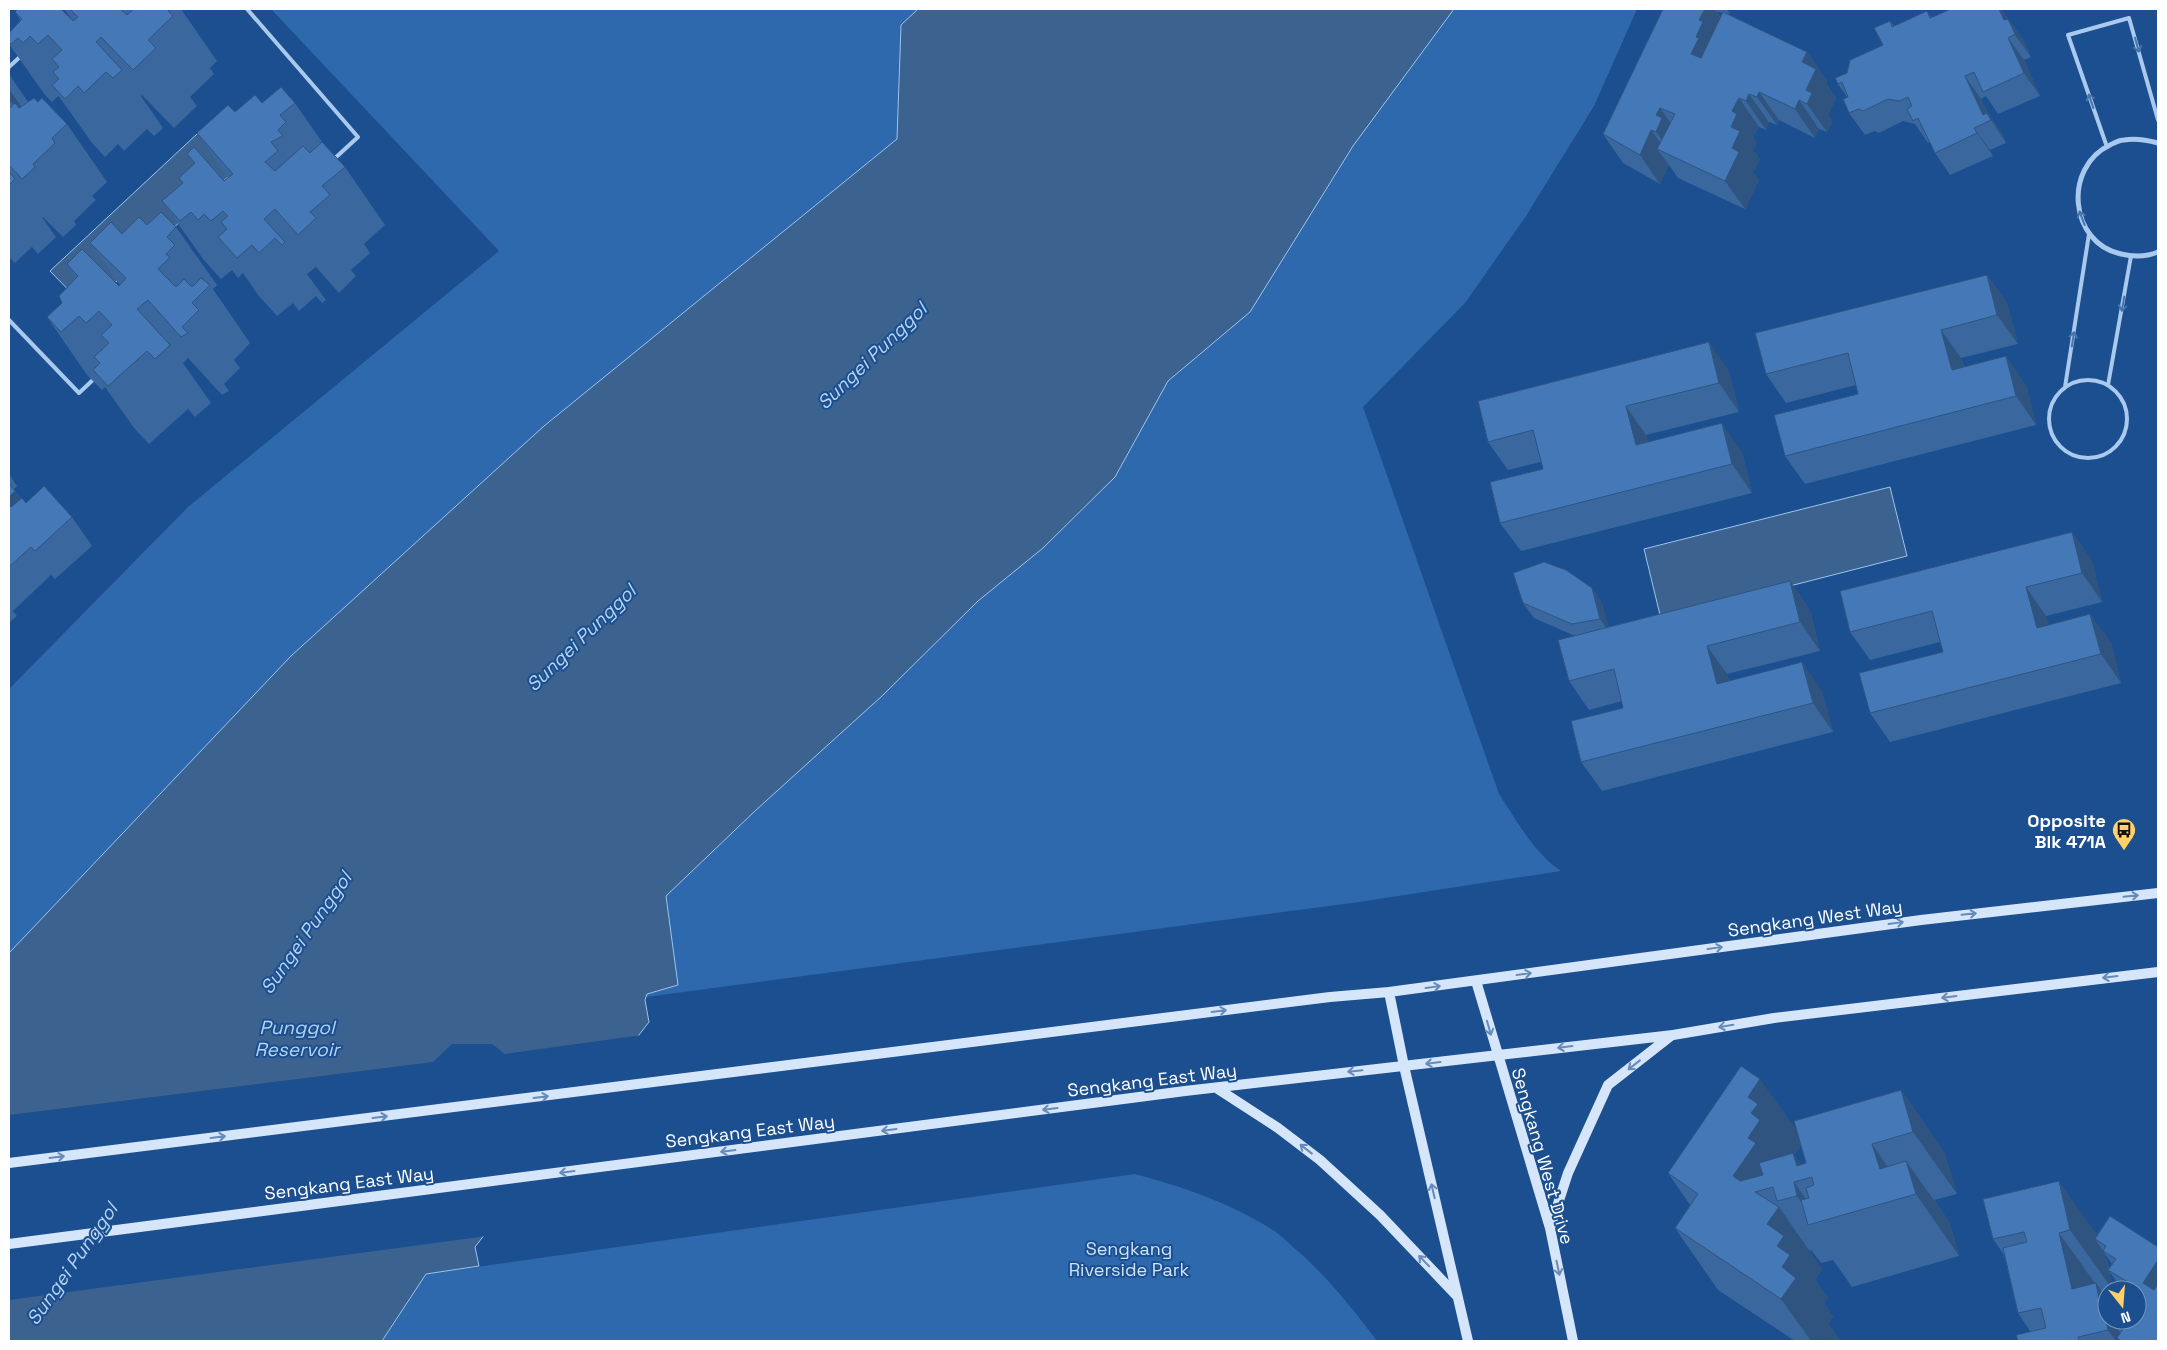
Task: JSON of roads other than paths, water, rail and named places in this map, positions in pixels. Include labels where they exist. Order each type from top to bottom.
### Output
[{"type":"main road","name":"Sengkang West Way","points":[[1476,981],[1921,920],[2158,893]]},
{"type":"main road","points":[[1497,1055],[1672,1035],[1774,1018],[2158,972]]},
{"type":"main road","points":[[9,1163],[1330,997],[1476,981]]},
{"type":"main road","name":"Sengkang West Drive","points":[[1476,981],[1550,1228],[1573,1341]]},
{"type":"main road","points":[[1389,992],[1404,1066],[1468,1341]]},
{"type":"main road","points":[[1550,1228],[1568,1173],[1608,1085],[1672,1035]]},
{"type":"main road","name":"Sengkang East Way","points":[[9,1244],[1185,1092],[1497,1055]]},
{"type":"main road","points":[[1218,1089],[1278,1128],[1320,1160],[1380,1214],[1458,1296]]},
{"type":"street","points":[[2158,143],[2141,139],[2122,140],[2106,147],[2089,161],[2080,178],[2076,198],[2080,216],[2089,234],[2108,249],[2132,256],[2149,256],[2158,252]]},
{"type":"lane","points":[[247,9],[358,137],[328,164]]},
{"type":"lane","points":[[2106,147],[2068,34],[2130,18],[2158,120]]},
{"type":"lane","points":[[9,67],[23,54]]},
{"type":"lane","points":[[2065,387],[2089,234]]},
{"type":"lane","points":[[2108,385],[2132,256]]},
{"type":"lane","points":[[9,320],[79,393],[101,373]]},
{"type":"lane","points":[[2086,380],[2108,385],[2123,402],[2128,424],[2119,444],[2100,457],[2077,458],[2058,446],[2048,426],[2050,404],[2065,387],[2086,380]]},
{"type":"water","name":"Punggol Reservoir","points":[[918,9],[1454,9],[1353,146],[1250,312],[1168,381],[1115,477],[1043,548],[978,601],[882,696],[756,810],[666,896],[678,985],[647,994],[645,1000],[649,1022],[475,1247],[479,1266],[426,1274],[382,1341],[9,1341],[9,953],[291,656],[544,426],[897,139],[901,25]]},
{"type":"water","points":[[212,120],[248,158],[87,309],[50,271]]},
{"type":"water","points":[[1890,487],[1907,556],[1661,619],[1644,549]]},
{"type":"place","name":"Opposite Blk 471A","points":[[2124,851]]},
{"type":"water label","name":"Sungei Punggol","points":[[872,356]]},
{"type":"water label","name":"Sungei Punggol","points":[[581,638]]},
{"type":"water label","name":"Sungei Punggol","points":[[306,933]]},
{"type":"water label","name":"Sungei Punggol","points":[[72,1264]]},
{"type":"park label","name":"Sengkang Riverside Park","points":[[1129,1258]]}]
